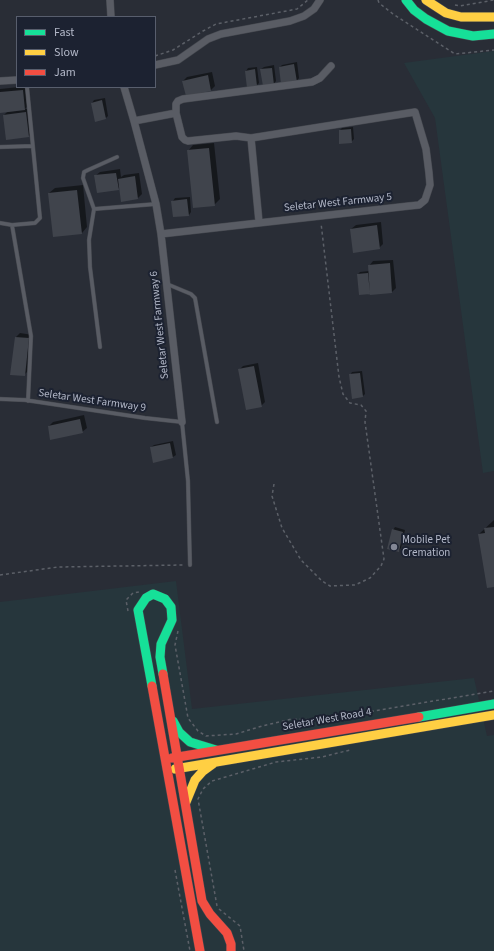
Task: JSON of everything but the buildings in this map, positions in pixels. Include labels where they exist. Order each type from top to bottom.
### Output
[{"type":"main road","points":[[406,0],[422,16],[448,31],[473,36],[494,34]]},
{"type":"main road","points":[[426,0],[446,13],[461,17],[494,17]]},
{"type":"main road","points":[[200,951],[164,760],[138,610],[146,598],[153,594],[165,599],[171,607],[172,620],[161,644],[160,657],[202,901],[210,914],[227,933],[231,944],[231,951]]},
{"type":"main road","name":"Seletar West Road 4","points":[[164,760],[494,704]]},
{"type":"main road","name":"Seletar West Road 4","points":[[166,770],[494,715]]},
{"type":"main road","points":[[170,716],[179,732],[190,742],[217,750]]},
{"type":"main road","points":[[186,802],[195,780],[203,771],[216,761]]},
{"type":"street","points":[[110,0],[111,16]]},
{"type":"street","points":[[156,65],[178,60],[208,39],[221,34],[290,21],[304,16],[314,10],[320,0]]},
{"type":"street","points":[[259,222],[251,138],[236,136],[188,141],[185,140],[182,136],[176,113],[176,104],[178,101],[183,99],[312,82],[320,78],[331,66]]},
{"type":"street","points":[[0,81],[16,80]]},
{"type":"street","name":"Seletar West Farmway 6","points":[[124,88],[156,204],[167,284],[182,422]]},
{"type":"street","name":"Seletar West Farmway 5","points":[[161,234],[420,205],[425,200],[430,184],[426,149],[415,112],[251,138]]},
{"type":"street","points":[[134,122],[176,113]]},
{"type":"lane","points":[[0,223],[12,225],[35,223],[40,218],[27,88]]},
{"type":"lane","points":[[0,147],[33,146]]},
{"type":"lane","points":[[100,347],[90,267],[89,240],[94,209],[83,178],[84,172],[117,157]]},
{"type":"lane","points":[[94,209],[156,204]]},
{"type":"lane","points":[[12,225],[31,336],[28,401]]},
{"type":"lane","points":[[167,284],[191,294],[195,298],[217,422]]},
{"type":"lane","name":"Seletar West Farmway 9","points":[[0,399],[28,401],[182,422]]},
{"type":"lane","name":"Seletar West Farmway 6","points":[[182,422],[188,481],[190,565]]},
{"type":"path","points":[[378,0],[379,3],[393,14],[455,54],[494,50]]},
{"type":"path","points":[[453,5],[460,6],[494,0]]},
{"type":"path","points":[[274,484],[272,496],[282,528],[301,560],[322,581],[330,586],[355,585],[370,578],[381,566],[384,559],[365,422],[366,411],[361,405],[350,403],[343,394],[320,216]]},
{"type":"path","points":[[0,575],[58,567],[190,565]]},
{"type":"path","points":[[175,645],[188,718],[198,731],[206,736],[236,734],[292,719],[319,720],[494,691]]},
{"type":"path","points":[[217,908],[198,799],[203,789],[212,781],[276,762],[322,757],[354,748]]},
{"type":"shaded area","points":[[494,51],[494,471],[483,473],[435,118],[404,63]]},
{"type":"shaded area","points":[[176,581],[192,709],[474,678],[487,736],[494,735],[494,951],[0,951],[0,602]]},
{"type":"traffic: fast","points":[[406,0],[414,10],[426,19],[448,31],[473,36],[494,34]]},
{"type":"traffic: fast","points":[[152,686],[138,610],[146,598],[153,594],[165,599],[171,607],[172,620],[161,644],[160,657],[163,674]]},
{"type":"traffic: fast","points":[[419,717],[494,704]]},
{"type":"traffic: fast","points":[[173,721],[179,732],[190,742],[216,750]]},
{"type":"traffic: slow","points":[[426,0],[446,13],[461,17],[494,17]]},
{"type":"traffic: slow","points":[[175,769],[494,715]]},
{"type":"traffic: slow","points":[[186,802],[195,780],[203,771],[214,763]]},
{"type":"traffic: jam","points":[[163,674],[202,901],[210,914],[227,933],[231,944],[231,951]]},
{"type":"traffic: jam","points":[[152,686],[200,951]]},
{"type":"traffic: jam","points":[[172,758],[419,717]]},
{"type":"place","name":"Mobile Pet Cremation","points":[[394,547]]}]
